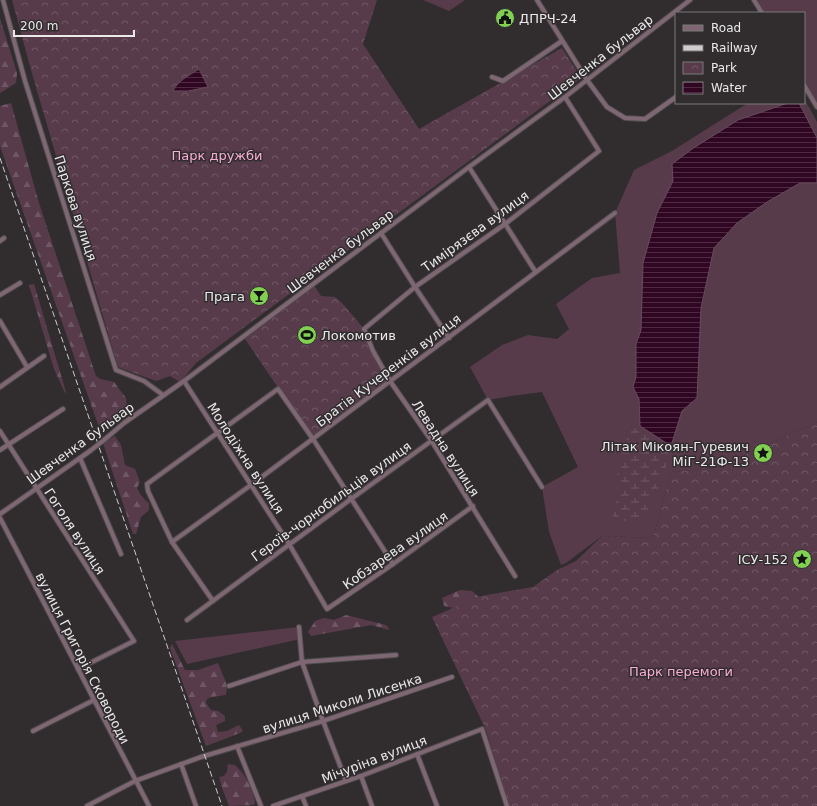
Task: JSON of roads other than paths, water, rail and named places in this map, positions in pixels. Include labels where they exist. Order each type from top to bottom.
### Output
[{"type":"street","name":"Паркова вулиця","points":[[3,0],[25,82],[116,370],[144,381],[163,394]]},
{"type":"street","points":[[537,0],[587,80],[606,107],[625,118],[645,119],[675,98]]},
{"type":"street","name":"Шевченка бульвар","points":[[0,514],[90,451],[163,394],[184,381],[469,167],[565,98],[690,0]]},
{"type":"street","points":[[754,0],[761,12]]},
{"type":"street","points":[[492,77],[503,81],[562,41]]},
{"type":"street","points":[[805,87],[817,107]]},
{"type":"street","name":"Тимірязєва вулиця","points":[[364,329],[415,287],[506,224],[599,151],[565,98]]},
{"type":"street","points":[[469,167],[535,271]]},
{"type":"street","name":"Братів Кучеренків вулиця","points":[[172,542],[450,338],[535,271],[615,213]]},
{"type":"street","points":[[381,233],[415,287],[450,338]]},
{"type":"street","points":[[0,295],[20,283]]},
{"type":"street","points":[[0,321],[27,367]]},
{"type":"street","name":"Левадна вулиця","points":[[364,329],[373,351],[390,381],[431,440],[515,576]]},
{"type":"street","points":[[0,387],[44,356]]},
{"type":"street","name":"Молодіжна вулиця","points":[[184,381],[219,433],[328,609]]},
{"type":"street","points":[[213,600],[172,542],[148,492],[147,484],[278,389],[313,439],[393,564]]},
{"type":"street","name":"Героїв-чорнобильців вулиця","points":[[187,620],[350,499],[488,400],[542,487]]},
{"type":"street","points":[[0,450],[63,408]]},
{"type":"street","name":"Гоголя вулиця","points":[[0,431],[134,641],[78,669]]},
{"type":"street","points":[[80,458],[120,554]]},
{"type":"street","name":"Кобзарева вулиця","points":[[328,609],[473,506]]},
{"type":"street","name":"вулиця Григорія Сковороди","points":[[0,518],[149,806]]},
{"type":"street","points":[[299,627],[302,662],[346,781]]},
{"type":"street","points":[[229,686],[302,662],[396,655]]},
{"type":"street","name":"вулиця Миколи Лисенка","points":[[87,806],[135,781],[181,764],[237,746],[323,722],[452,677]]},
{"type":"street","points":[[33,731],[94,700]]},
{"type":"street","name":"Мічуріна вулиця","points":[[273,806],[361,776],[482,729],[507,806]]},
{"type":"street","points":[[237,746],[261,806]]},
{"type":"street","points":[[417,754],[437,806]]},
{"type":"street","points":[[181,764],[196,806]]},
{"type":"street","points":[[361,776],[372,806]]},
{"type":"street","points":[[302,796],[306,806]]},
{"type":"water","points":[[199,69],[208,87],[188,91],[173,91],[181,81]]},
{"type":"water","points":[[785,104],[800,104],[817,138],[817,183],[800,183],[767,202],[737,223],[714,248],[701,308],[697,398],[682,411],[671,446],[640,426],[639,399],[633,387],[636,377],[636,344],[641,330],[643,263],[657,213],[673,181],[672,164],[692,149],[738,120]]},
{"type":"railway","points":[[0,158],[222,806]]},
{"type":"place","name":"ДПРЧ-24","points":[[505,18]]},
{"type":"place","name":"Прага","points":[[259,296]]},
{"type":"place","name":"Локомотив","points":[[307,335]]},
{"type":"place","name":"Літак Мікоян-Гуревич МiГ-21Ф-13","points":[[763,453]]},
{"type":"place","name":"ІСУ-152","points":[[802,559]]},
{"type":"park label","name":"Парк дружби","points":[[217,155]]},
{"type":"park label","name":"Парк перемоги","points":[[681,671]]}]
